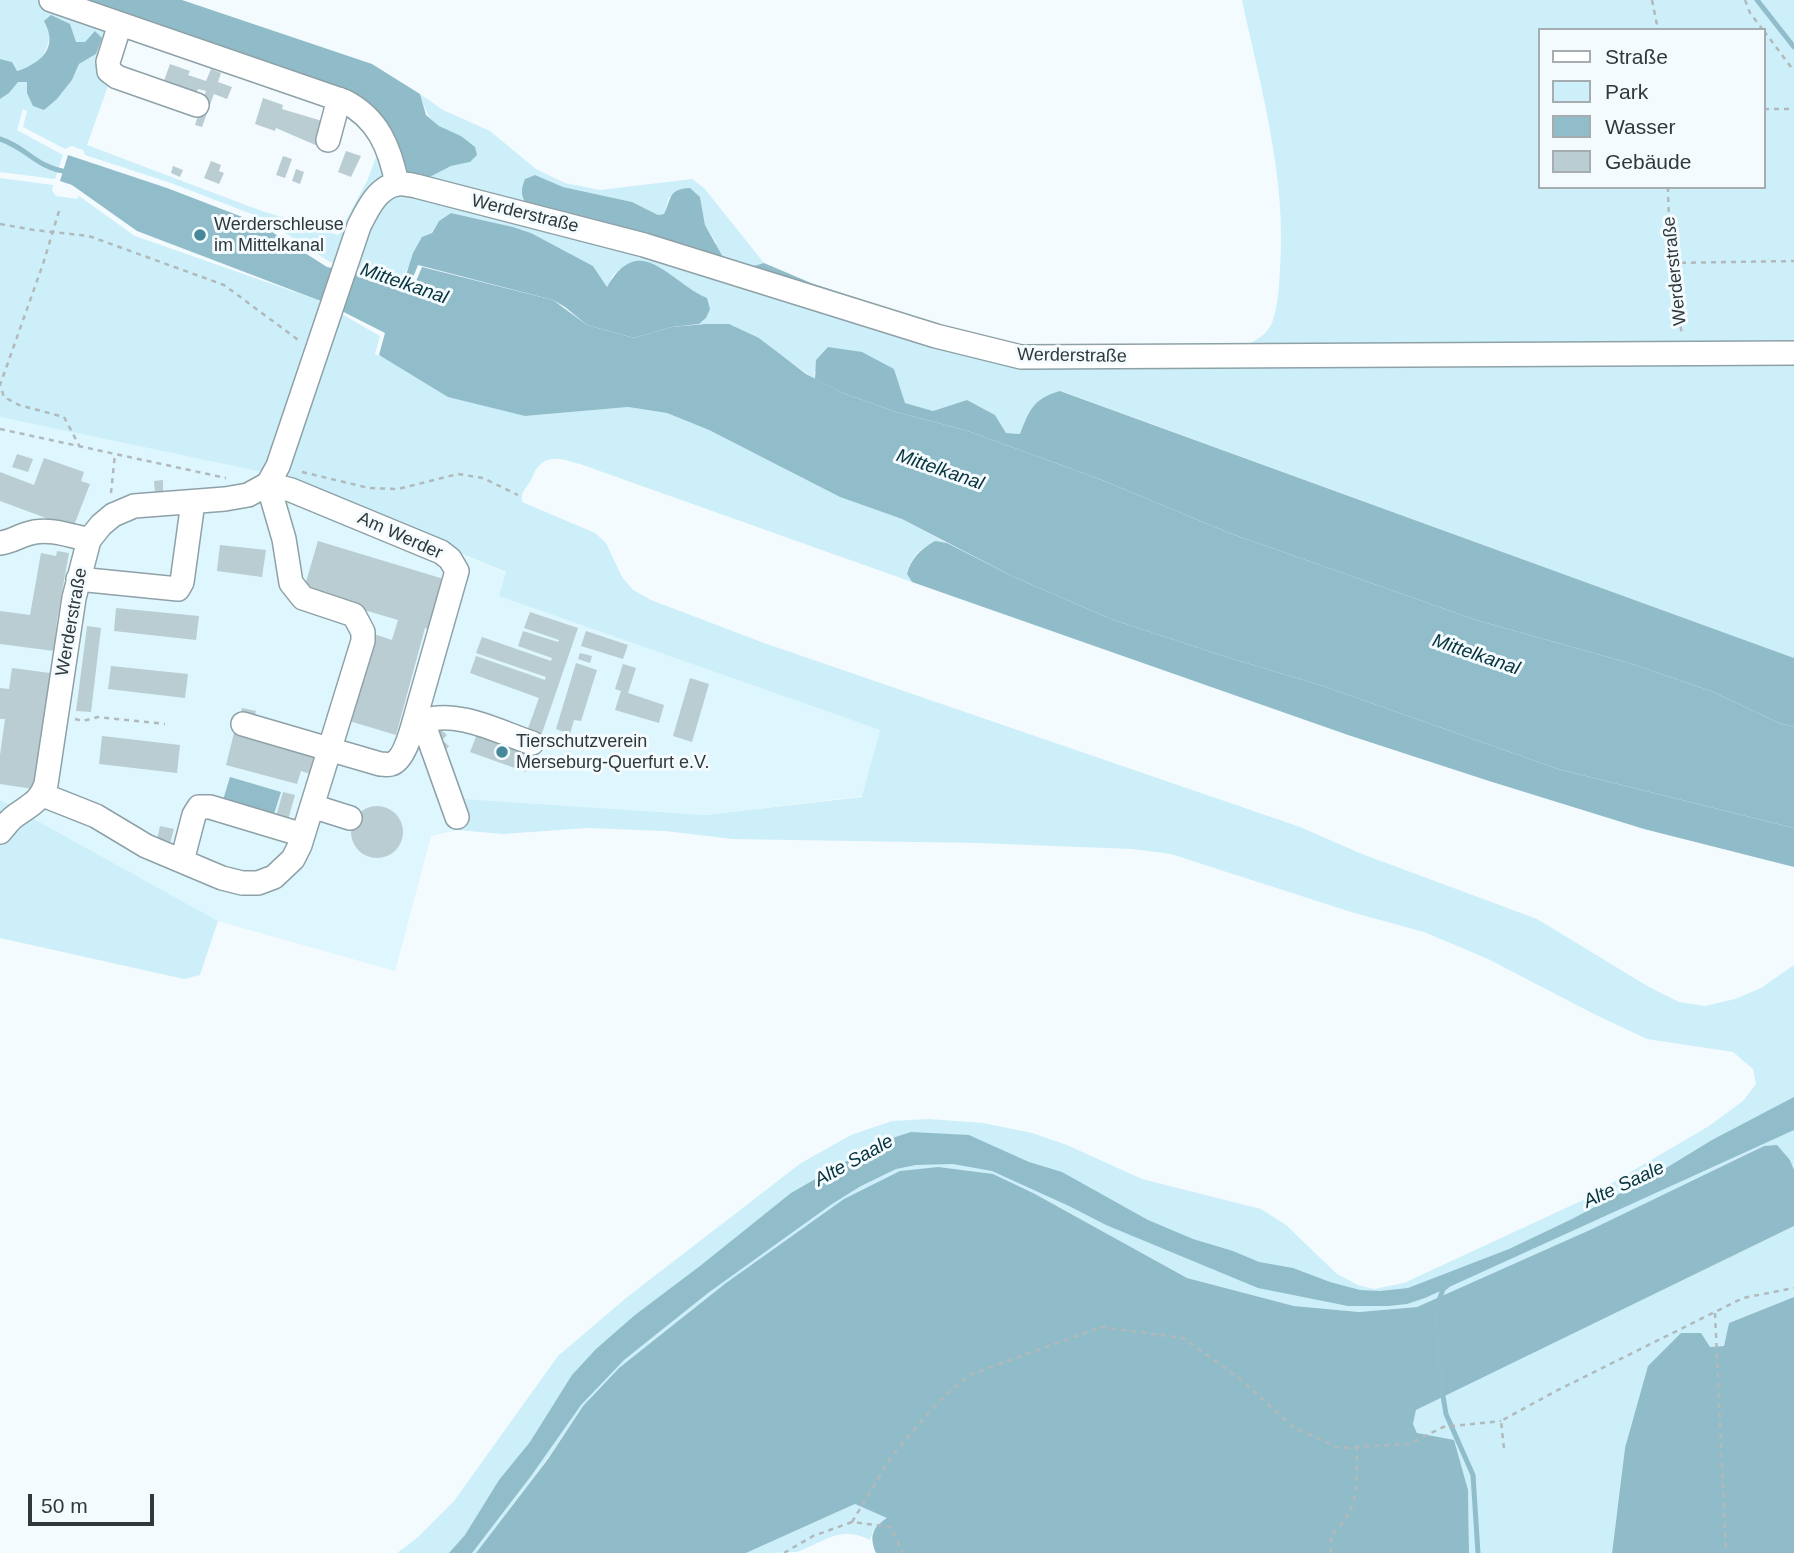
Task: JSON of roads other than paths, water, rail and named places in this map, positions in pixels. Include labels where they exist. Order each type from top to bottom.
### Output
[{"type":"street","points":[[0,832],[13,817],[35,804],[43,795],[96,816],[146,846],[222,878],[242,883],[258,883],[274,877],[293,859],[303,835],[363,641],[363,632],[354,615],[303,598],[296,592],[291,583],[273,475],[347,260],[369,208],[381,192],[397,184],[391,153],[360,109],[339,99],[51,0]]},
{"type":"street","points":[[120,24],[108,62],[109,71],[117,77],[197,105]]},
{"type":"street","points":[[328,140],[339,99]]},
{"type":"street","name":"Werderstraße","points":[[397,184],[416,186],[645,245],[936,335],[1021,357],[1794,353]]},
{"type":"street","name":"Werderstraße","points":[[43,795],[78,579],[89,540],[113,515],[134,506],[248,495],[273,475]]},
{"type":"street","name":"Am Werder","points":[[273,475],[291,491],[441,552],[450,559],[457,571],[420,714],[399,759],[392,764],[380,764],[329,749]]},
{"type":"street","points":[[78,579],[178,589],[182,582],[192,502]]},
{"type":"street","points":[[0,543],[29,533],[57,532],[89,540]]},
{"type":"street","points":[[457,817],[420,714],[453,716],[532,743]]},
{"type":"street","points":[[243,724],[329,749]]},
{"type":"street","points":[[312,806],[350,818]]},
{"type":"street","points":[[182,861],[194,815],[200,807],[210,807],[303,835]]},
{"type":"water","name":"Mittelkanal","points":[[68,155],[167,188],[258,223],[327,267],[414,286],[422,267],[553,300],[587,325],[634,338],[672,327],[729,324],[759,338],[806,374],[843,393],[896,412],[965,430],[1102,480],[1232,534],[1476,620],[1629,663],[1711,691],[1779,723],[1794,727],[1794,828],[1558,769],[1326,687],[1111,619],[1014,577],[902,519],[840,497],[709,430],[667,413],[628,407],[525,416],[448,397],[379,355],[385,333],[326,303],[137,231],[72,185],[60,181]]},
{"type":"water","points":[[230,777],[281,792],[274,814],[223,800]]},
{"type":"water","points":[[1794,1097],[1794,1130],[1425,1298],[1388,1306],[1348,1306],[1258,1288],[1106,1225],[992,1171],[953,1164],[916,1165],[896,1169],[832,1204],[708,1293],[624,1360],[581,1405],[472,1553],[449,1553],[465,1535],[499,1480],[530,1442],[572,1375],[596,1349],[635,1315],[791,1193],[880,1142],[911,1132],[969,1135],[1029,1162],[1062,1172],[1148,1220],[1193,1239],[1259,1262],[1293,1268],[1330,1282],[1360,1290],[1380,1291],[1408,1288],[1509,1249],[1653,1176],[1712,1140]]},
{"type":"waterway","points":[[1757,0],[1794,47]]},
{"type":"waterway","points":[[0,139],[48,166],[68,172]]},
{"type":"waterway","name":"Alte Saale","points":[[1447,1286],[1443,1289],[1435,1312],[1441,1384],[1446,1414],[1473,1475],[1478,1553]]},
{"type":"place","name":"Werderschleuse im Mittelkanal","points":[[200,235]]},
{"type":"place","name":"Tierschutzverein Merseburg-Querfurt e.V.","points":[[502,752]]}]
